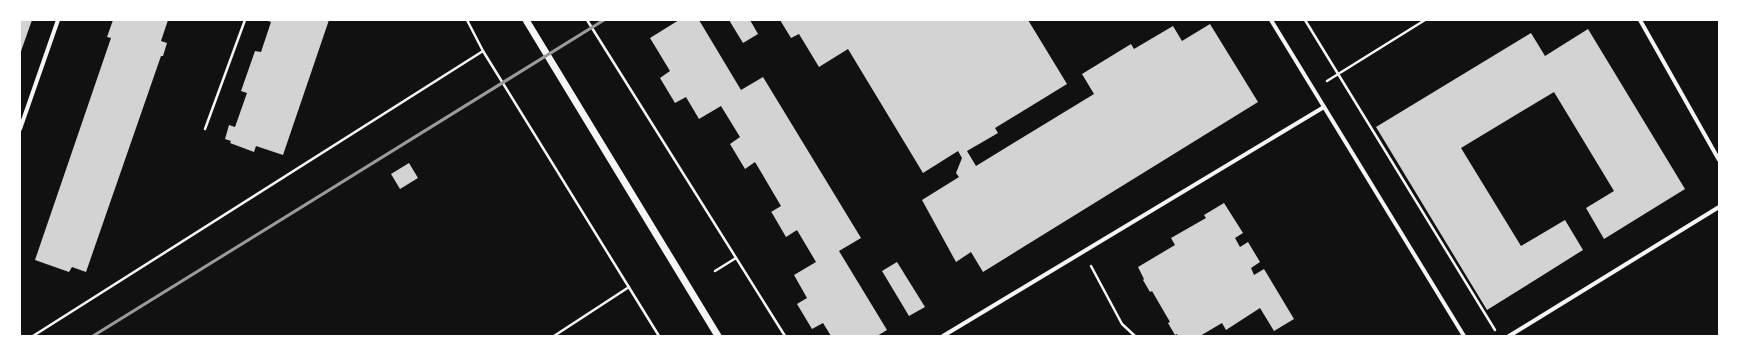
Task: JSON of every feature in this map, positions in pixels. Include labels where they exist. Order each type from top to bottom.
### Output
[{"type":"street","points":[[20,129],[58,20]]},
{"type":"street","points":[[526,20],[718,336]]},
{"type":"street","points":[[1271,20],[1464,336]]},
{"type":"street","points":[[1640,20],[1719,160]]},
{"type":"street","points":[[943,336],[1324,107]]},
{"type":"street","points":[[1509,336],[1719,207]]},
{"type":"path","points":[[205,129],[245,20]]},
{"type":"path","points":[[467,20],[483,51],[659,336]]},
{"type":"path","points":[[587,20],[785,336]]},
{"type":"path","points":[[1305,20],[1498,336]]},
{"type":"path","points":[[1313,89],[1425,20]]},
{"type":"path","points":[[33,336],[483,51]]},
{"type":"path","points":[[1083,252],[1122,324],[1135,336]]},
{"type":"path","points":[[715,271],[736,258]]},
{"type":"path","points":[[554,336],[629,287]]},
{"type":"building","points":[[20,20],[32,20],[20,54]]},
{"type":"building","points":[[113,20],[168,20],[161,41],[167,43],[163,56],[161,56],[86,272],[72,267],[69,272],[35,260],[111,38],[107,37]]},
{"type":"building","points":[[265,20],[329,20],[283,155],[256,146],[254,152],[230,143],[231,141],[225,139],[229,125],[235,127],[247,93],[241,91],[255,51],[261,52],[271,22]]},
{"type":"building","points":[[679,20],[699,20],[741,90],[763,77],[861,238],[839,251],[887,330],[877,336],[831,336],[823,323],[812,329],[797,304],[807,298],[794,275],[816,262],[797,230],[786,237],[771,212],[781,206],[755,162],[745,169],[730,144],[740,137],[721,106],[699,119],[686,97],[675,103],[660,78],[670,71],[650,38]]},
{"type":"building","points":[[729,20],[750,20],[758,34],[743,43]]},
{"type":"building","points":[[780,20],[1028,20],[1067,84],[995,128],[998,133],[967,151],[976,166],[1094,94],[1082,74],[1131,44],[1134,49],[1173,26],[1182,41],[1210,24],[1258,102],[983,272],[971,252],[956,262],[922,200],[959,177],[956,173],[962,158],[958,151],[923,173],[848,49],[819,67],[799,34],[791,38]]},
{"type":"building","points":[[1588,29],[1685,189],[1604,239],[1586,208],[1614,191],[1554,92],[1461,148],[1521,246],[1565,220],[1583,250],[1487,310],[1376,127],[1531,33],[1545,56]]},
{"type":"building","points":[[409,163],[418,178],[400,189],[391,174]]},
{"type":"building","points":[[1224,203],[1243,233],[1235,238],[1240,247],[1248,242],[1260,262],[1251,268],[1254,275],[1264,269],[1294,319],[1274,331],[1260,308],[1226,330],[1222,323],[1200,336],[1175,335],[1168,323],[1170,322],[1152,291],[1150,292],[1143,280],[1144,279],[1138,267],[1175,245],[1171,238],[1206,218],[1204,215]]},
{"type":"building","points":[[897,262],[925,307],[909,316],[882,271]]},
{"type":"railway","points":[[93,336],[604,20]]}]
